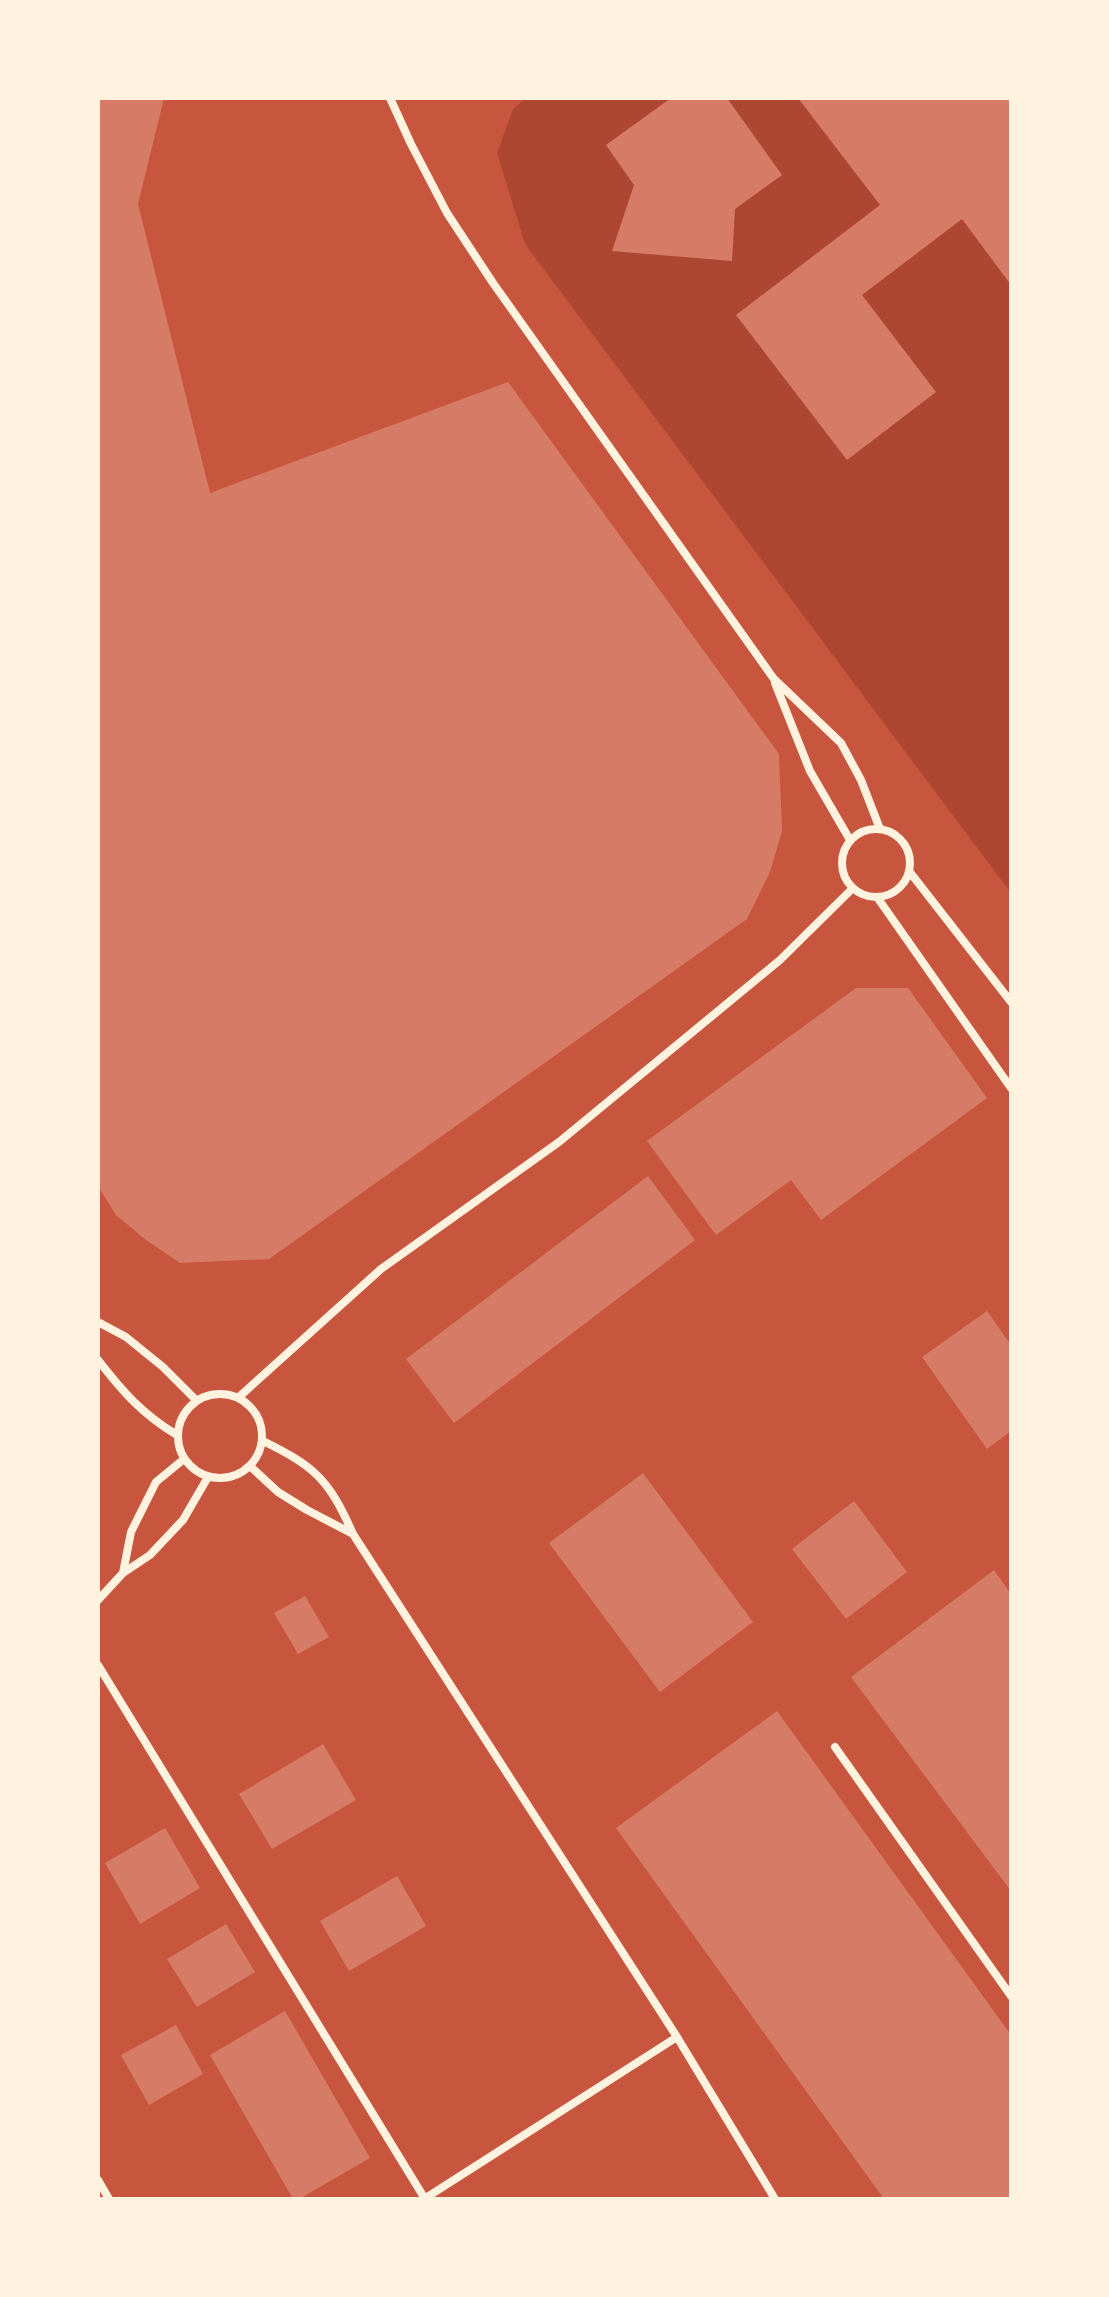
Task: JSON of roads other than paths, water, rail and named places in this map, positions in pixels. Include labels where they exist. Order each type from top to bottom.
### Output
[{"type":"street","points":[[390,98],[447,213],[493,283],[774,679],[841,743],[861,780],[880,829]]},
{"type":"street","points":[[774,679],[810,771],[850,840]]},
{"type":"street","points":[[880,829],[891,832],[907,848],[909,871],[905,882],[897,890],[887,896],[868,896],[853,888],[845,877],[842,865],[844,852],[850,840],[859,834],[880,829]]},
{"type":"street","points":[[909,871],[1011,1002]]},
{"type":"street","points":[[239,1397],[381,1269],[559,1142],[780,960],[853,888]]},
{"type":"street","points":[[877,897],[1011,1088]]},
{"type":"street","points":[[98,1322],[126,1337],[163,1367],[196,1400]]},
{"type":"street","points":[[98,1360],[128,1399],[152,1421],[177,1435]]},
{"type":"street","points":[[224,1393],[239,1397],[253,1408],[261,1423],[263,1441],[251,1467],[231,1478],[208,1477],[184,1459],[177,1435],[182,1415],[196,1400],[210,1394],[224,1393]]},
{"type":"street","points":[[263,1441],[297,1458],[321,1478],[340,1504],[353,1534],[677,2037],[775,2199]]},
{"type":"street","points":[[123,1573],[131,1532],[156,1482],[184,1459]]},
{"type":"street","points":[[251,1467],[278,1492],[353,1534]]},
{"type":"street","points":[[98,1600],[123,1573],[150,1555],[183,1520],[208,1477]]},
{"type":"street","points":[[98,1665],[425,2199],[677,2037]]},
{"type":"street","points":[[835,1747],[1011,1996]]},
{"type":"street","points":[[98,2180],[109,2199]]}]
